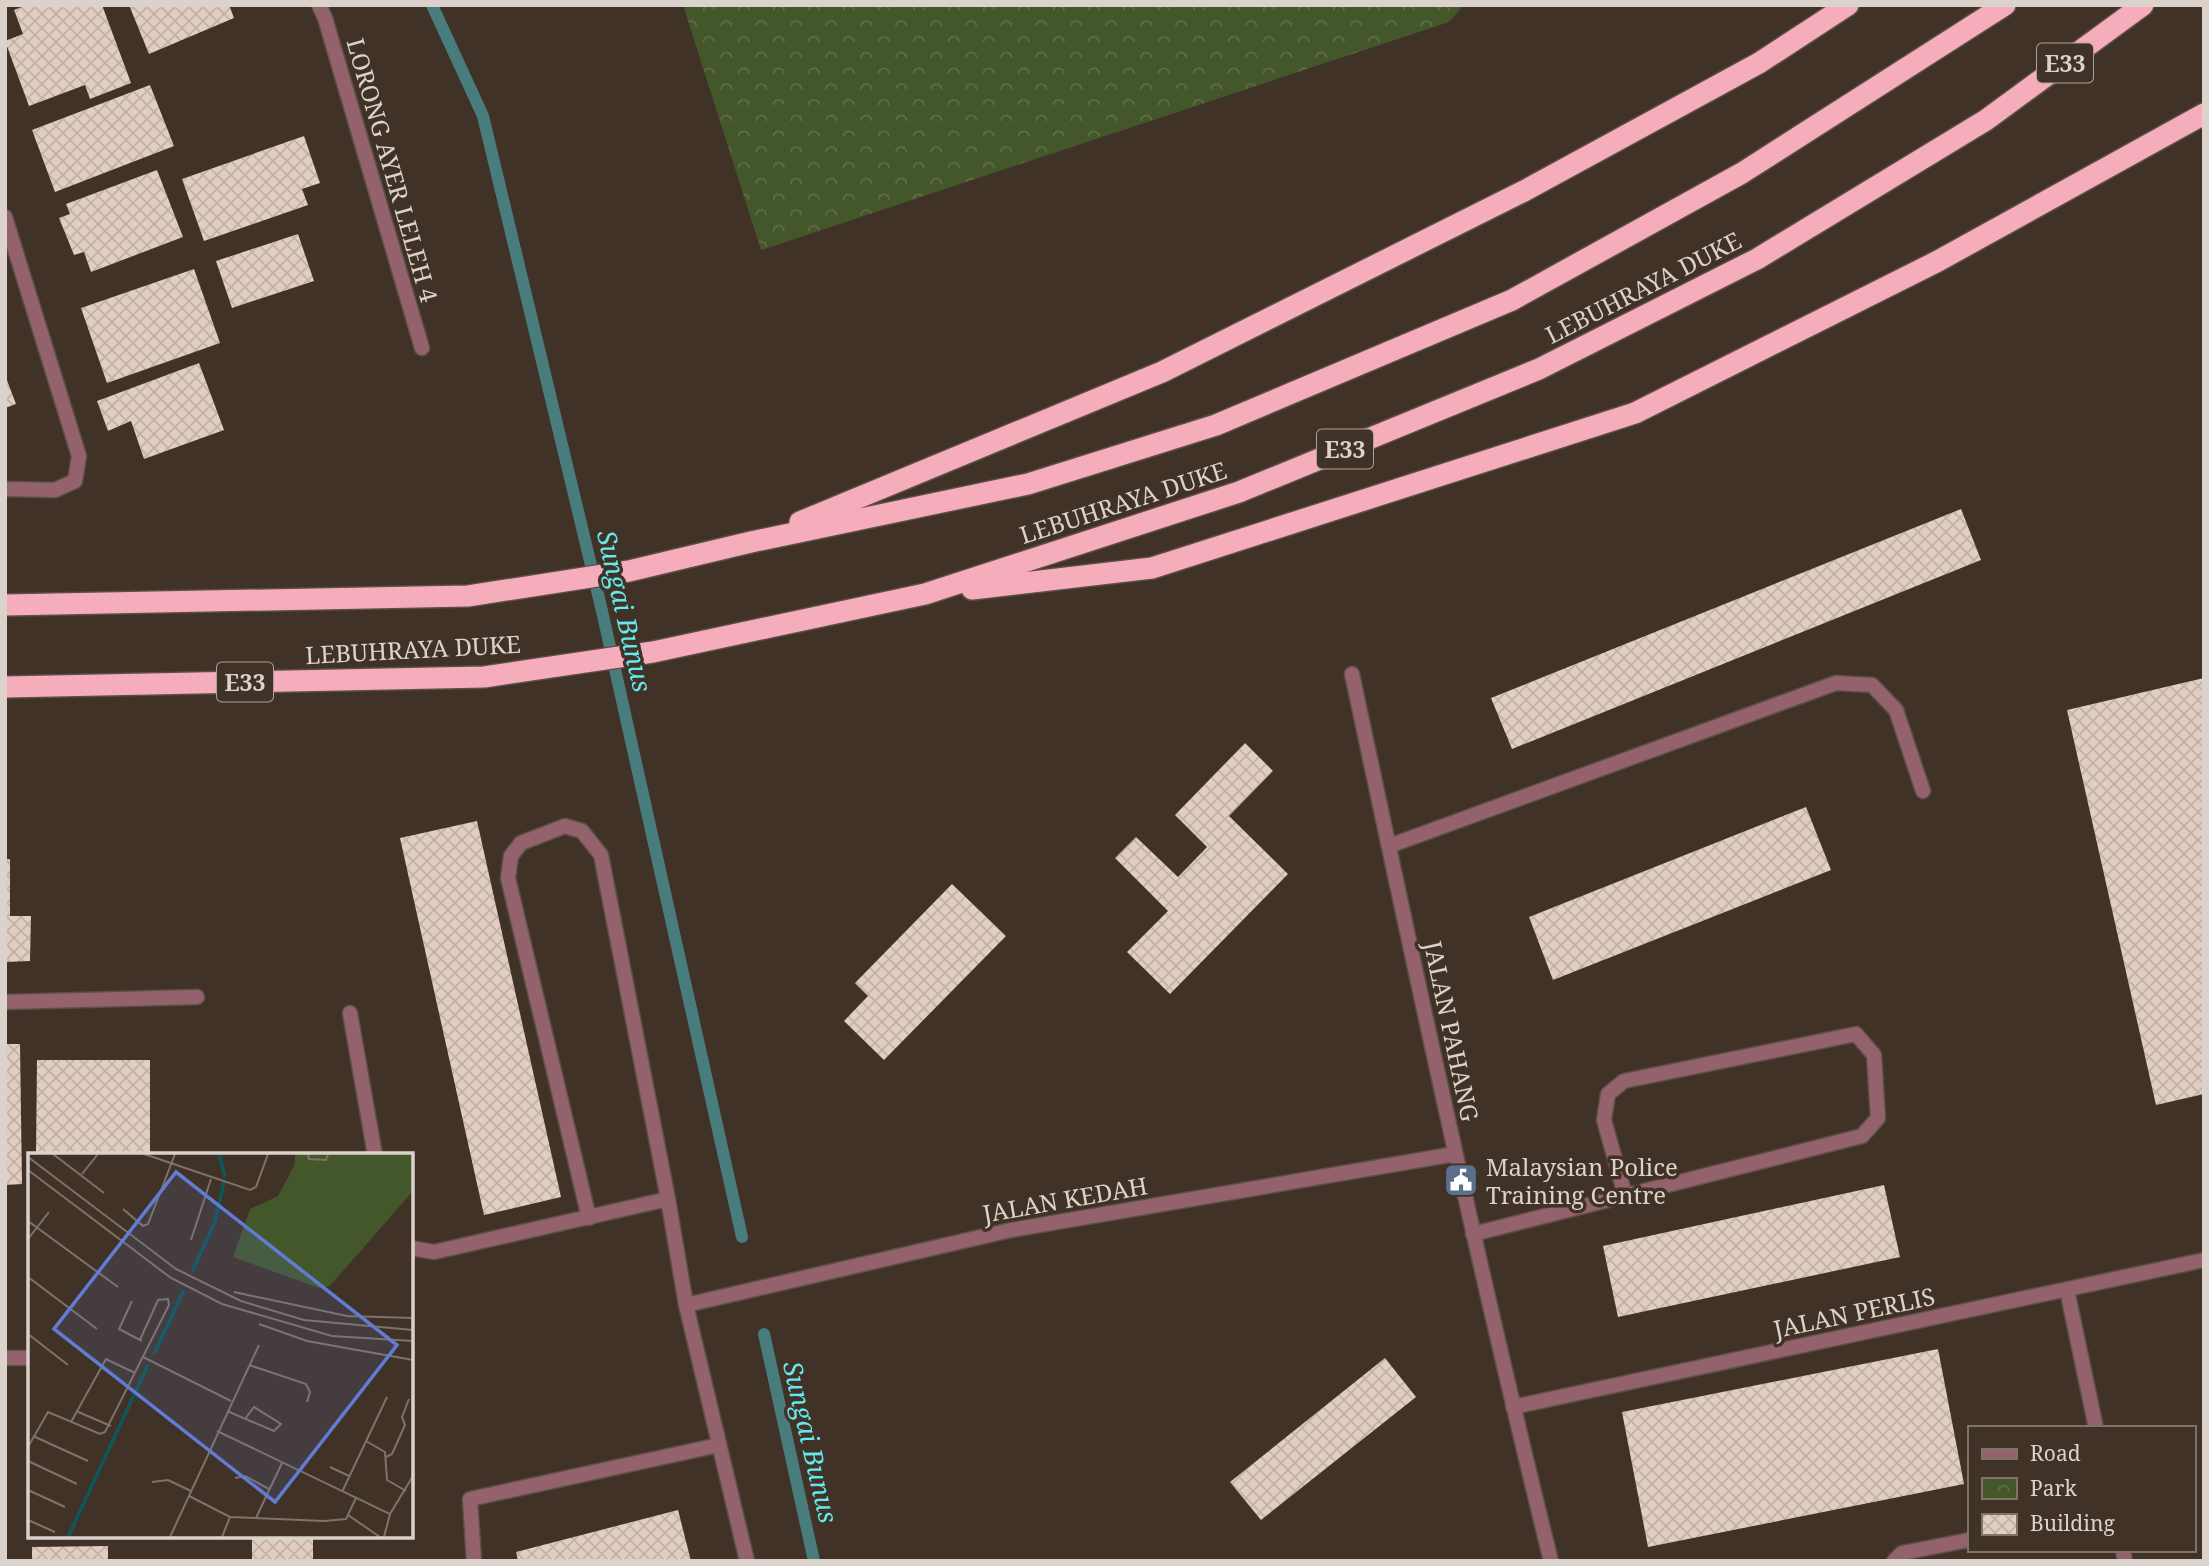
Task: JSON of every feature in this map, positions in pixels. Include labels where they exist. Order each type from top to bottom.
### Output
[{"type":"highway","points":[[751,542],[1162,372],[1524,191],[1759,63],[1848,5]]},
{"type":"highway","name":"LEBUHRAYA DUKE","points":[[5,687],[484,677],[653,652],[925,594],[1239,492],[1539,369],[1757,259],[1986,120],[2144,5]]},
{"type":"highway","name":"LEBUHRAYA DUKE","points":[[5,606],[468,597],[629,571],[751,542],[1028,484],[1216,425],[1512,300],[1742,173],[2004,6]]},
{"type":"highway","points":[[925,594],[1152,568],[1635,412],[1938,261],[2204,114]]},
{"type":"street","name":"LORONG AYER LELEH 4","points":[[318,5],[325,18],[422,348]]},
{"type":"street","points":[[5,217],[79,456],[75,481],[55,490],[5,489]]},
{"type":"street","name":"JALAN PAHANG","points":[[1352,674],[1455,1154],[1551,1561]]},
{"type":"street","points":[[1389,846],[1836,683],[1872,685],[1896,710],[1923,791]]},
{"type":"street","points":[[589,1218],[508,878],[511,856],[520,843],[565,827],[582,831],[601,855],[668,1199],[686,1306],[747,1561]]},
{"type":"street","points":[[5,1002],[197,997]]},
{"type":"street","points":[[350,1013],[375,1153]]},
{"type":"street","points":[[1474,1234],[1862,1136],[1878,1118],[1874,1055],[1856,1034],[1624,1081],[1608,1094],[1604,1120],[1625,1195]]},
{"type":"street","name":"JALAN KEDAH","points":[[686,1306],[1011,1230],[1455,1154]]},
{"type":"street","points":[[413,1248],[434,1252],[668,1199]]},
{"type":"street","name":"JALAN PERLIS","points":[[1513,1407],[2204,1260]]},
{"type":"street","points":[[2067,1290],[2096,1426]]},
{"type":"street","points":[[5,1358],[28,1358]]},
{"type":"street","points":[[474,1561],[470,1499],[719,1445]]},
{"type":"street","points":[[1894,1561],[1902,1553],[1968,1539]]},
{"type":"green space","points":[[683,5],[1464,5],[1449,22],[761,250]]},
{"type":"building","points":[[27,5],[102,5],[131,83],[90,99],[85,85],[29,106],[5,41],[23,34],[14,10]]},
{"type":"building","points":[[129,5],[229,5],[234,18],[149,54]]},
{"type":"building","points":[[150,85],[174,146],[55,192],[32,130]]},
{"type":"building","points":[[304,136],[320,183],[302,189],[308,205],[204,241],[182,179]]},
{"type":"building","points":[[157,170],[183,237],[91,272],[84,252],[74,255],[59,218],[70,214],[66,204]]},
{"type":"building","points":[[298,234],[314,281],[232,308],[216,261]]},
{"type":"building","points":[[194,269],[220,343],[107,383],[81,308]]},
{"type":"building","points":[[199,363],[224,430],[144,459],[131,421],[108,431],[97,401]]},
{"type":"building","points":[[5,375],[16,404],[5,408]]},
{"type":"building","points":[[1961,509],[1981,560],[1512,749],[1491,698]]},
{"type":"building","points":[[2204,678],[2204,1094],[2156,1105],[2067,710]]},
{"type":"building","points":[[1245,743],[1273,771],[1229,816],[1288,874],[1170,994],[1127,952],[1168,911],[1115,858],[1136,837],[1178,877],[1207,847],[1175,815]]},
{"type":"building","points":[[1806,807],[1831,870],[1553,980],[1529,917]]},
{"type":"building","points":[[477,821],[561,1197],[484,1215],[400,838]]},
{"type":"building","points":[[5,859],[10,859],[10,916],[31,916],[30,961],[5,962]]},
{"type":"building","points":[[952,884],[1006,936],[884,1060],[844,1021],[868,996],[855,983]]},
{"type":"building","points":[[5,1044],[20,1044],[22,1184],[5,1185]]},
{"type":"building","points":[[37,1060],[150,1060],[150,1153],[36,1153]]},
{"type":"building","points":[[1884,1185],[1900,1257],[1618,1317],[1603,1246]]},
{"type":"building","points":[[1938,1349],[1964,1484],[1648,1547],[1622,1412]]},
{"type":"building","points":[[1385,1358],[1416,1397],[1261,1520],[1230,1482]]},
{"type":"building","points":[[678,1510],[691,1561],[518,1561],[516,1552]]},
{"type":"building","points":[[252,1538],[313,1538],[313,1560],[252,1561]]},
{"type":"building","points":[[108,1546],[108,1561],[32,1561],[32,1547]]},
{"type":"waterway","name":"Sungai Bunus","points":[[432,5],[483,116],[602,611],[742,1237]]},
{"type":"waterway","name":"Sungai Bunus","points":[[764,1334],[814,1561]]},
{"type":"place","name":"Malaysian Police Training Centre","points":[[1461,1180]]}]
